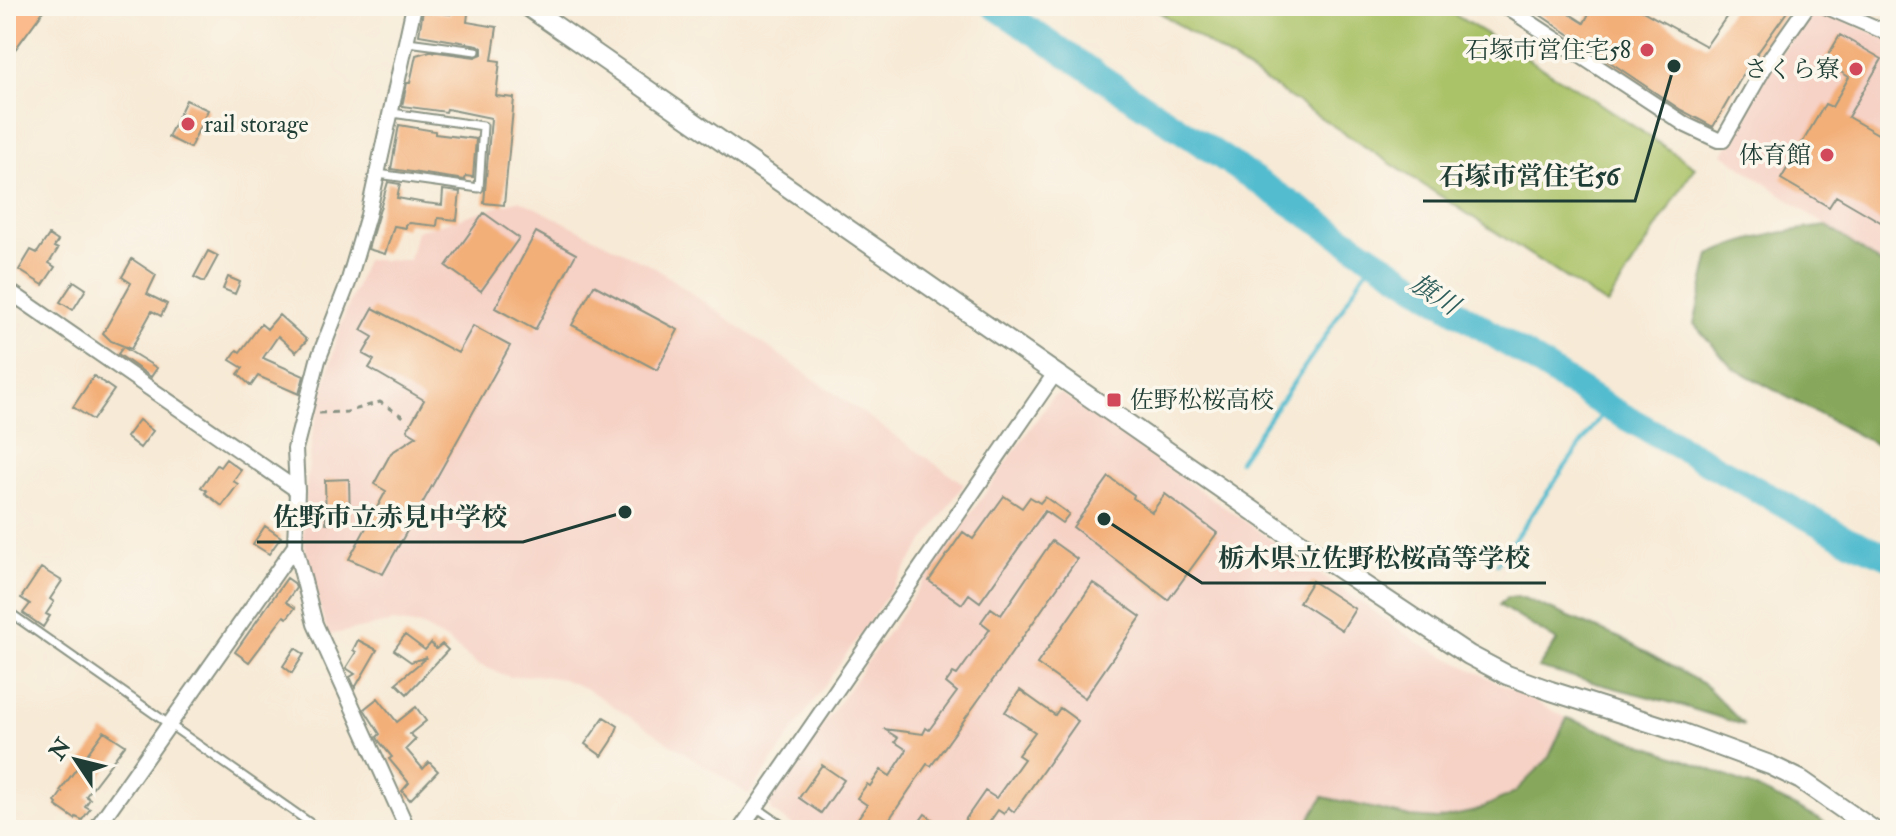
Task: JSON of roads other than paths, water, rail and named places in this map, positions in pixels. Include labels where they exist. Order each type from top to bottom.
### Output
[{"type":"highway","points":[[6,40],[31,6]]},
{"type":"street","points":[[408,830],[315,624],[295,546],[295,449],[318,360],[348,283],[378,174],[414,6]]},
{"type":"street","points":[[527,6],[1275,526],[1469,655],[1507,675],[1770,765],[1801,780],[1873,830]]},
{"type":"street","points":[[1505,6],[1686,125],[1718,140],[1723,140],[1763,69],[1807,6]]},
{"type":"street","points":[[1825,6],[1890,34]]},
{"type":"street","points":[[6,289],[297,490]]},
{"type":"street","points":[[740,830],[1056,372]]},
{"type":"street","points":[[95,830],[295,546]]},
{"type":"lane","points":[[408,42],[476,51]]},
{"type":"lane","points":[[378,174],[479,188],[483,126],[392,113]]},
{"type":"lane","points":[[6,610],[320,830]]},
{"type":"lane","points":[[756,807],[789,830]]},
{"type":"waterway","name":"旗川","points":[[994,6],[1376,260],[1607,407],[1847,539],[1890,557]]},
{"type":"waterway","points":[[1239,461],[1321,343],[1364,273],[1376,260]]},
{"type":"waterway","points":[[1497,564],[1607,407]]},
{"type":"place","name":"石塚市営住宅58","points":[[1647,50]]},
{"type":"place","name":"石塚市営住宅56","points":[[1674,66]]},
{"type":"place","name":"さくら寮","points":[[1856,69]]},
{"type":"place","name":"rail storage","points":[[188,124]]},
{"type":"place","name":"体育館","points":[[1827,155]]},
{"type":"place","name":"佐野松桜高校","points":[[1114,400]]},
{"type":"place","name":"佐野市立赤見中学校","points":[[625,512]]},
{"type":"place","name":"栃木県立佐野松桜高等学校","points":[[1104,519]]}]
